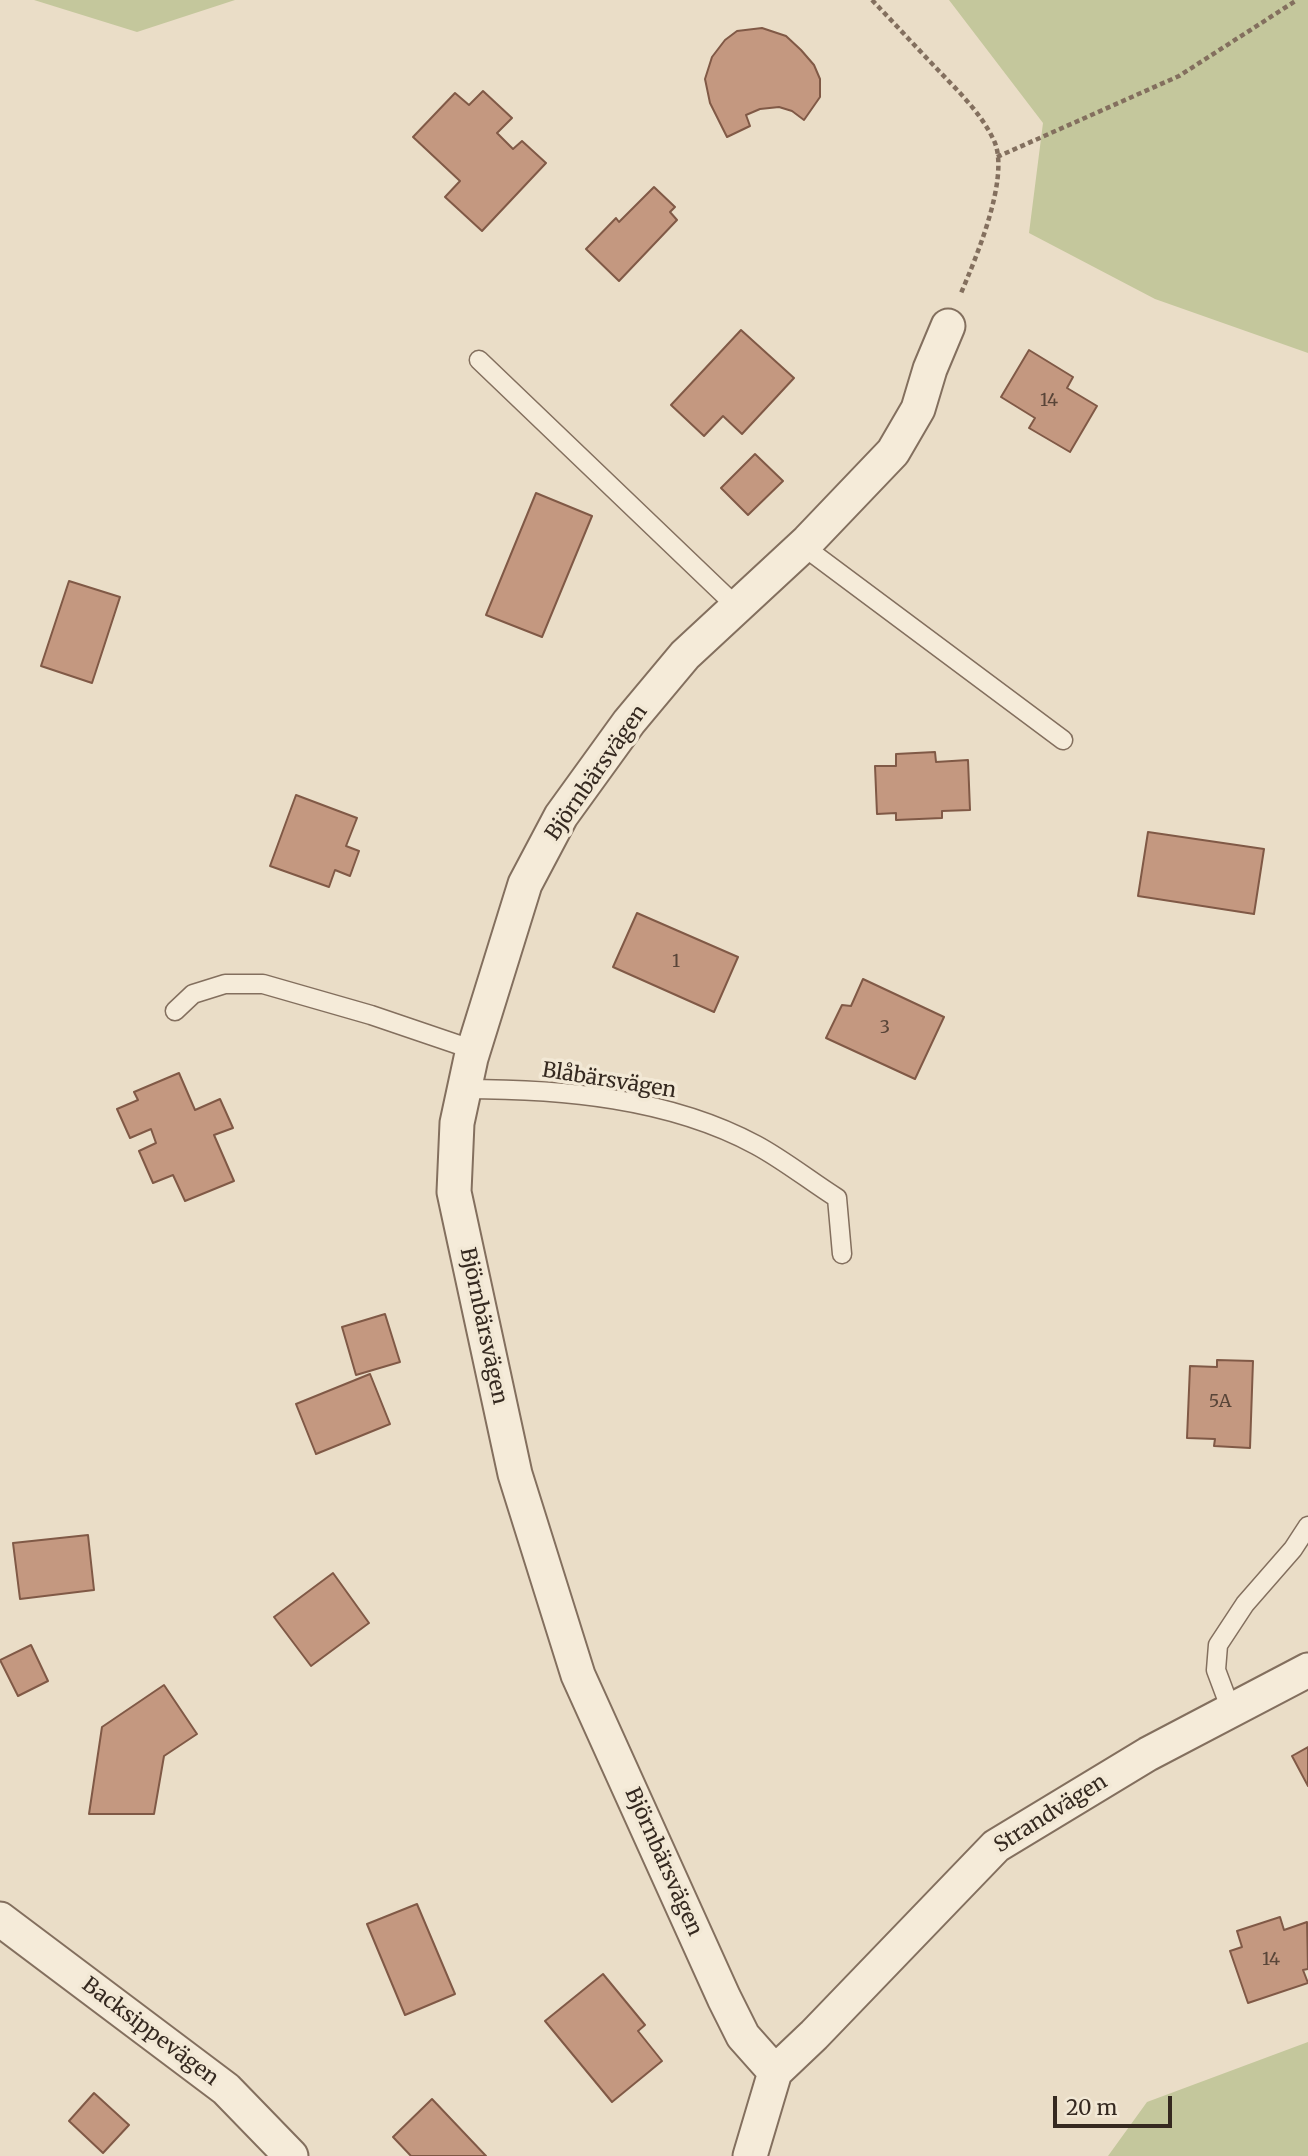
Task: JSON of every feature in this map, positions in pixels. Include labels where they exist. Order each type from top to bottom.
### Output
[{"type":"street","name":"Björnbärsvägen","points":[[775,2072],[744,2036],[724,1998],[578,1675],[515,1475],[453,1192],[457,1123],[474,1050],[525,884],[561,816],[629,722],[685,655],[803,546],[892,452],[918,409],[930,369],[948,326]]},
{"type":"street","name":"Strandvägen","points":[[775,2072],[996,1846],[1148,1754],[1308,1670]]},
{"type":"street","name":"Backsippevägen","points":[[0,1919],[226,2089],[291,2156]]},
{"type":"street","points":[[750,2156],[775,2072]]},
{"type":"lane","points":[[479,360],[737,607]]},
{"type":"lane","points":[[803,546],[1063,740]]},
{"type":"lane","points":[[175,1011],[193,994],[203,990],[225,984],[263,984],[371,1014],[474,1050]]},
{"type":"lane","name":"Blåbärsvägen","points":[[464,1089],[511,1089],[608,1099],[660,1109],[713,1125],[757,1145],[837,1198],[842,1254]]},
{"type":"lane","points":[[1231,1710],[1216,1670],[1218,1645],[1245,1604],[1293,1549],[1308,1526]]},
{"type":"path","points":[[872,0],[972,107],[995,144],[997,157],[993,204],[984,238],[948,326]]},
{"type":"path","points":[[997,157],[1180,76],[1297,0]]},
{"type":"green space","points":[[34,0],[235,0],[137,32]]},
{"type":"green space","points":[[949,0],[1308,0],[1308,353],[1155,299],[1029,233],[1043,123]]},
{"type":"green space","points":[[1308,2042],[1308,2156],[1108,2156],[1147,2102]]},
{"type":"building","points":[[762,28],[786,36],[814,65],[820,79],[820,97],[804,120],[792,111],[779,107],[760,109],[746,115],[750,126],[727,137],[710,103],[705,79],[712,57],[725,40],[737,31]]},
{"type":"building","points":[[483,91],[512,118],[497,133],[513,149],[522,141],[546,163],[482,231],[445,197],[460,181],[413,137],[455,93],[469,105]]},
{"type":"building","points":[[654,187],[675,207],[670,212],[677,220],[619,281],[586,249],[616,218],[619,222]]},
{"type":"building","points":[[741,330],[794,378],[742,434],[723,416],[704,436],[671,405]]},
{"type":"building","points":[[1029,350],[1073,377],[1067,388],[1097,406],[1070,452],[1029,428],[1035,418],[1001,397]]},
{"type":"building","points":[[755,454],[783,481],[748,515],[721,488]]},
{"type":"building","points":[[536,493],[592,516],[542,637],[486,615]]},
{"type":"building","points":[[69,581],[120,597],[92,683],[41,666]]},
{"type":"building","points":[[935,752],[936,762],[968,760],[970,810],[942,811],[942,818],[896,820],[896,813],[877,814],[875,766],[896,766],[896,754]]},
{"type":"building","points":[[296,795],[357,818],[346,846],[359,851],[350,876],[335,870],[329,887],[270,866]]},
{"type":"building","points":[[1148,832],[1264,849],[1254,914],[1138,896]]},
{"type":"building","points":[[637,913],[738,957],[714,1012],[613,967]]},
{"type":"building","points":[[863,979],[944,1017],[915,1079],[826,1038],[842,1005],[851,1006]]},
{"type":"building","points":[[179,1073],[195,1110],[220,1099],[233,1128],[214,1135],[234,1181],[185,1201],[173,1175],[153,1183],[139,1151],[156,1143],[151,1129],[130,1138],[117,1109],[138,1100],[134,1092]]},
{"type":"building","points":[[385,1314],[400,1362],[356,1375],[342,1327]]},
{"type":"building","points":[[1217,1360],[1253,1361],[1250,1448],[1214,1446],[1215,1439],[1187,1438],[1190,1366],[1217,1367]]},
{"type":"building","points":[[370,1374],[390,1424],[316,1454],[296,1404]]},
{"type":"building","points":[[88,1535],[94,1590],[20,1599],[13,1543]]},
{"type":"building","points":[[333,1573],[369,1623],[311,1666],[274,1617]]},
{"type":"building","points":[[31,1645],[48,1681],[18,1696],[0,1660]]},
{"type":"building","points":[[164,1685],[197,1734],[164,1756],[154,1814],[89,1814],[102,1727]]},
{"type":"building","points":[[1308,1747],[1308,1786],[1292,1756]]},
{"type":"building","points":[[417,1904],[455,1994],[405,2015],[367,1924]]},
{"type":"building","points":[[1280,1917],[1284,1930],[1307,1922],[1308,1969],[1303,1970],[1308,1983],[1248,2003],[1230,1951],[1242,1947],[1237,1931]]},
{"type":"building","points":[[603,1974],[645,2025],[638,2031],[662,2061],[612,2102],[545,2021]]},
{"type":"building","points":[[94,2093],[129,2125],[103,2153],[69,2121]]},
{"type":"building","points":[[432,2099],[486,2156],[411,2156],[393,2137]]}]
